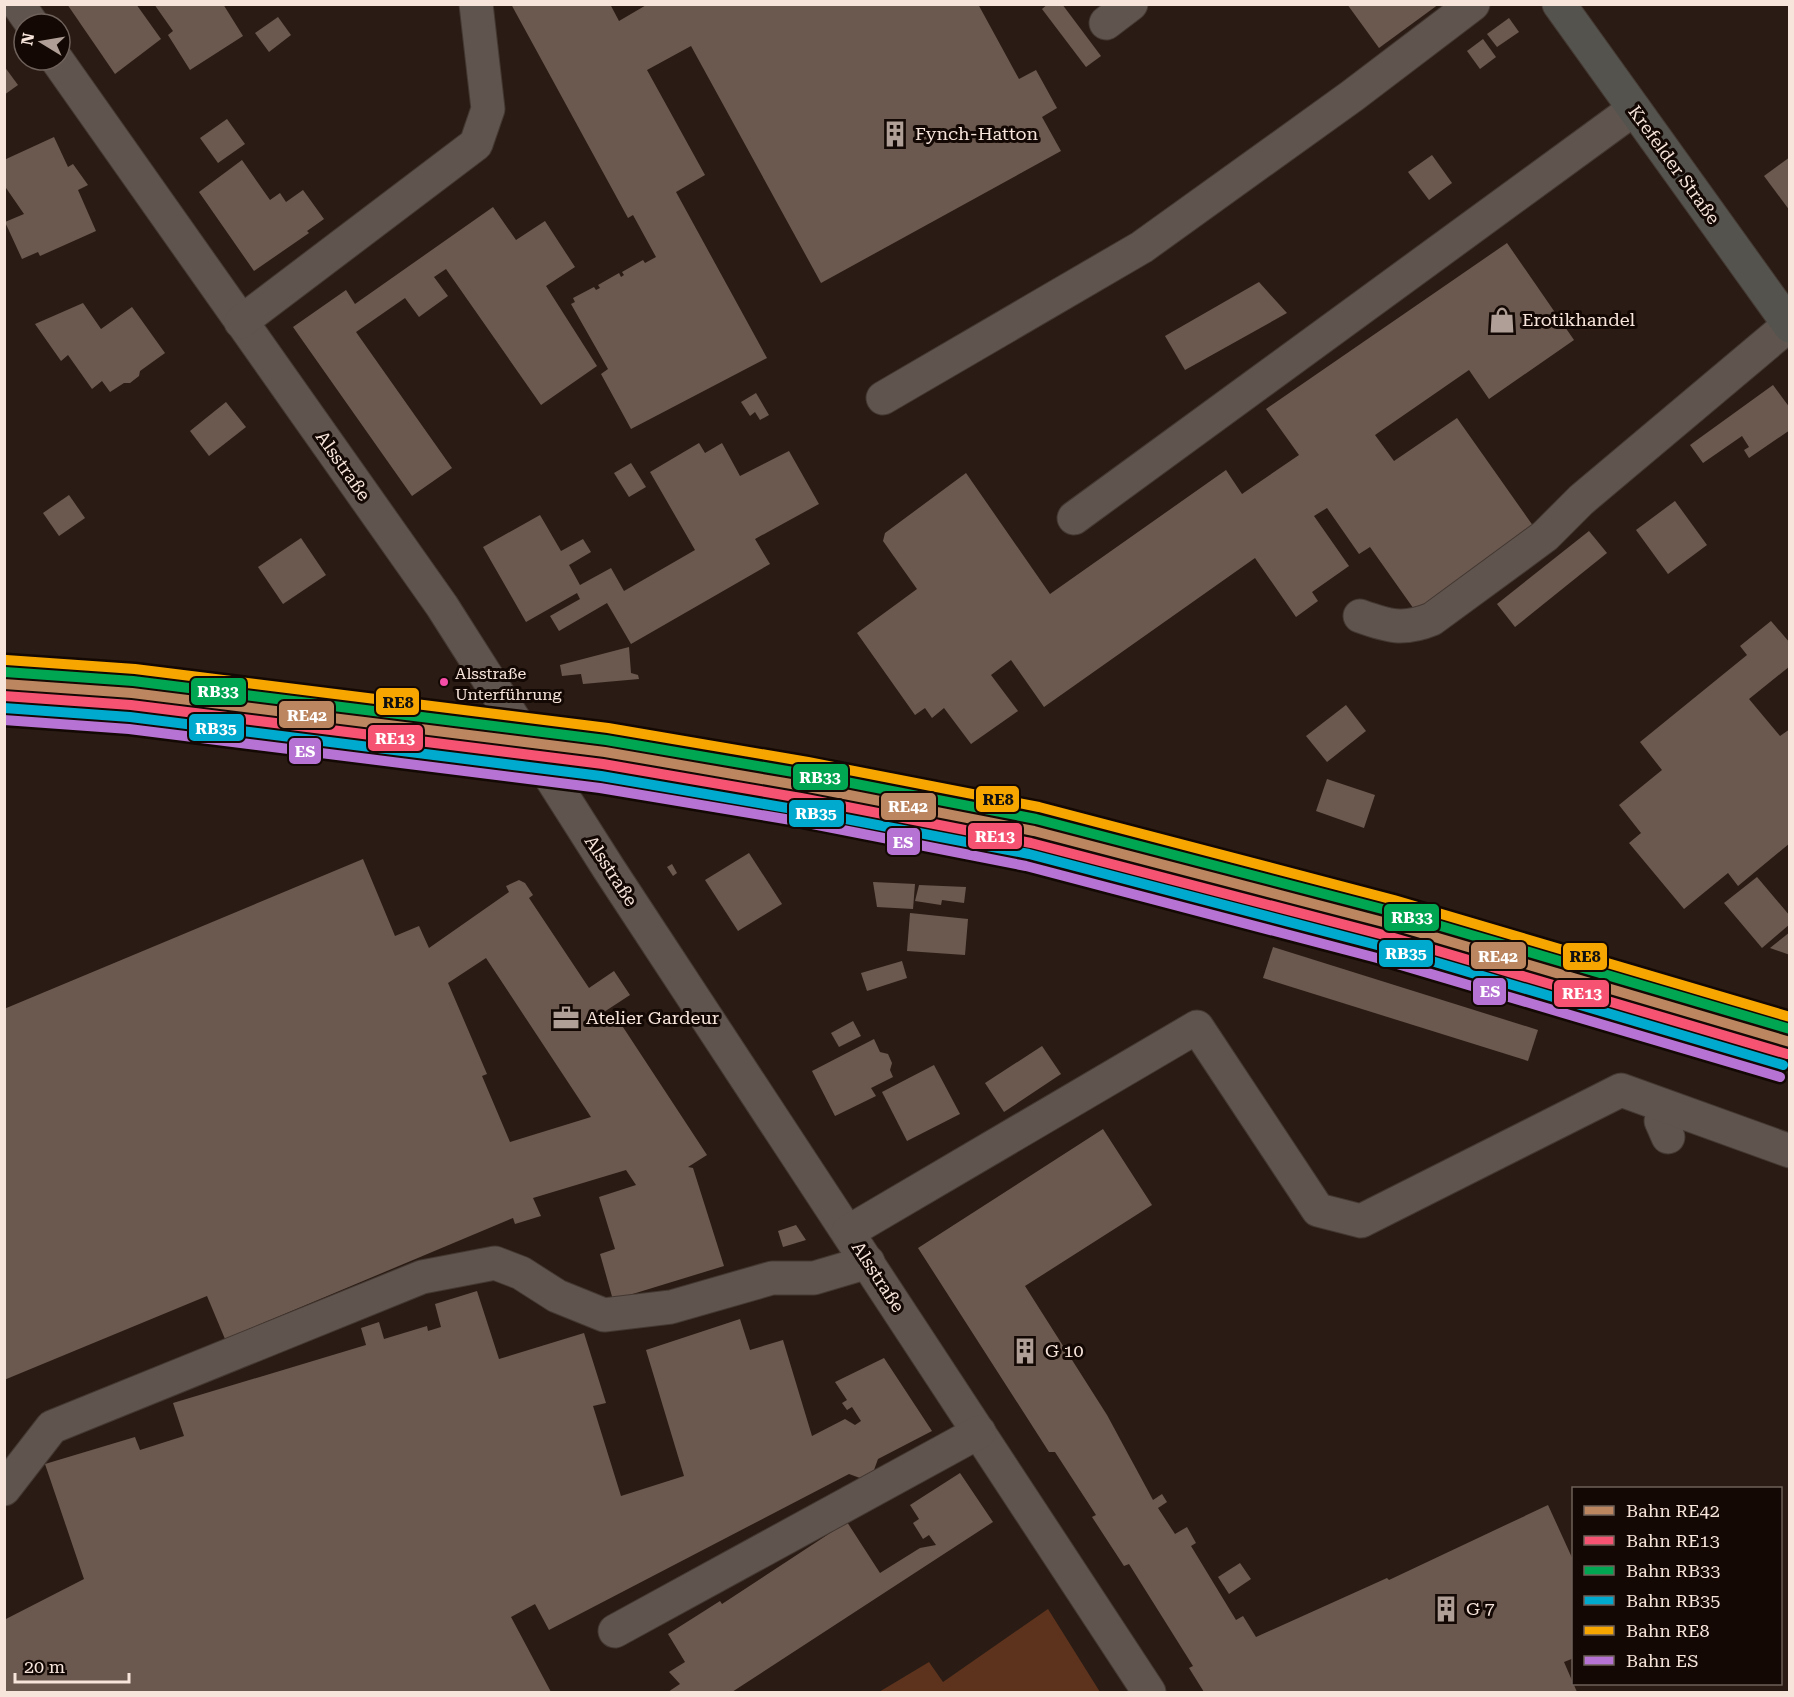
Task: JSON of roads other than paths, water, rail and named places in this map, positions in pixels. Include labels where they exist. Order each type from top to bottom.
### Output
[{"type":"main road","name":"Krefelder Straße","points":[[1559,4],[1789,325]]},
{"type":"street","points":[[241,322],[477,144],[488,109],[476,4]]},
{"type":"street","points":[[883,398],[1142,247],[1352,96],[1473,4]]},
{"type":"street","name":"Alsstraße","points":[[65,72],[442,606],[609,869],[1149,1692]]},
{"type":"street","points":[[1074,518],[1634,110]]},
{"type":"street","points":[[1360,616],[1389,626],[1413,627],[1432,619],[1545,536],[1581,500],[1789,325]]},
{"type":"street","points":[[849,1232],[1197,1027],[1318,1210],[1361,1221],[1621,1090],[1790,1151]]},
{"type":"street","points":[[4,1489],[52,1427],[422,1277],[495,1263],[520,1273],[557,1296],[604,1316],[671,1307],[772,1278],[814,1278],[868,1262]]},
{"type":"street","points":[[615,1631],[979,1432]]},
{"type":"rail line","name":"RE8","points":[[6,660],[135,669],[608,728],[808,762],[1039,807],[1394,900],[1790,1017]]},
{"type":"rail line","name":"RB33","points":[[5,672],[133,681],[606,740],[805,774],[1036,819],[1390,911],[1790,1029]]},
{"type":"rail line","name":"RE42","points":[[4,684],[132,693],[605,752],[803,786],[1034,831],[1387,923],[1790,1042]]},
{"type":"rail line","name":"RE13","points":[[4,696],[131,705],[603,764],[801,798],[1031,843],[1384,935],[1787,1054]]},
{"type":"rail line","name":"RB35","points":[[4,708],[130,717],[601,776],[799,810],[1029,854],[1381,946],[1783,1065]]},
{"type":"rail line","name":"ES","points":[[4,720],[129,729],[600,788],[797,821],[1026,866],[1377,958],[1780,1077]]},
{"type":"place","name":"Fynch-Hatton","points":[[895,134]]},
{"type":"place","name":"Erotikhandel","points":[[1502,320]]},
{"type":"place","name":"Alsstraße Unterführung","points":[[444,682]]},
{"type":"place","name":"Atelier Gardeur","points":[[566,1018]]},
{"type":"place","name":"G 10","points":[[1025,1351]]},
{"type":"place","name":"G 7","points":[[1446,1609]]}]
